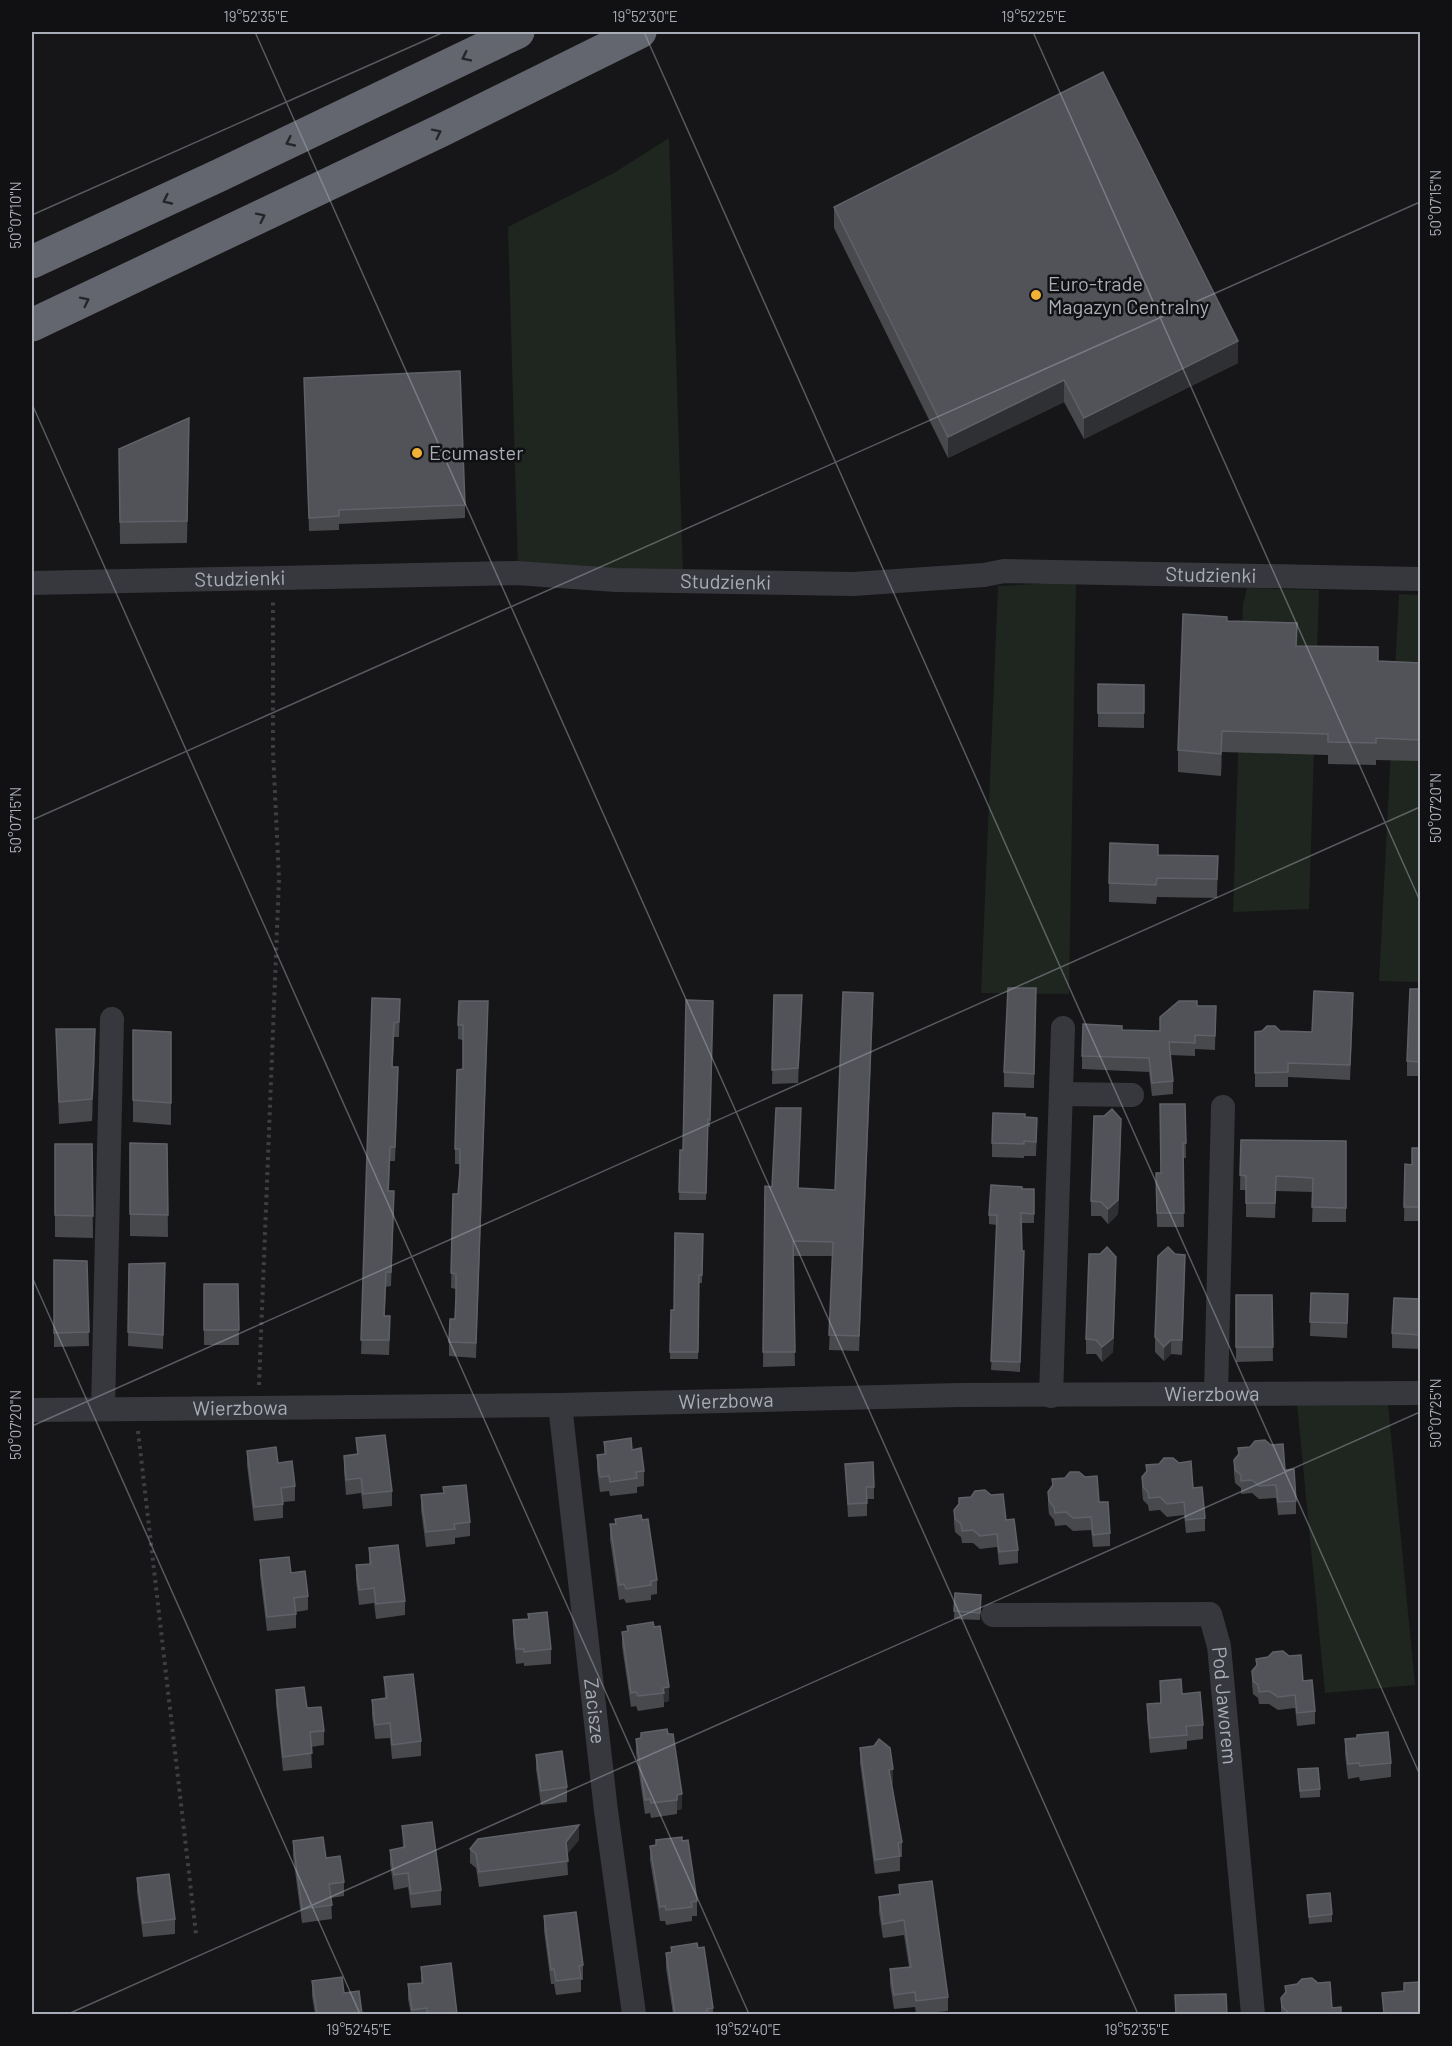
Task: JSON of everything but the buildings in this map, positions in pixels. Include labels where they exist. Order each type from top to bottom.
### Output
[{"type":"highway","points":[[32,262],[231,170],[518,32]]},
{"type":"highway","points":[[32,325],[440,131],[640,32]]},
{"type":"street","name":"Studzienki","points":[[32,583],[516,573],[616,580],[853,584],[984,575],[1004,570],[1420,579]]},
{"type":"street","points":[[103,1409],[112,1019]]},
{"type":"street","points":[[1051,1395],[1063,1028]]},
{"type":"street","points":[[1061,1094],[1132,1095]]},
{"type":"street","points":[[1216,1394],[1223,1107]]},
{"type":"street","name":"Wierzbowa","points":[[32,1410],[560,1405],[960,1395],[1420,1394]]},
{"type":"street","name":"Zacisze","points":[[560,1405],[606,1811],[634,2014]]},
{"type":"street","name":"Pod Jaworem","points":[[993,1615],[1210,1614],[1219,1646],[1253,2014]]},
{"type":"path","points":[[259,1407],[279,879],[273,751],[272,577]]},
{"type":"path","points":[[135,1408],[196,1934]]},
{"type":"shaded area","points":[[669,138],[683,573],[518,569],[508,227],[614,173]]},
{"type":"shaded area","points":[[1076,582],[1069,994],[981,993],[998,586]]},
{"type":"shaded area","points":[[1247,588],[1319,590],[1309,909],[1233,912],[1243,604]]},
{"type":"shaded area","points":[[1399,594],[1420,595],[1420,982],[1379,981]]},
{"type":"shaded area","points":[[1297,1404],[1388,1404],[1415,1685],[1325,1693]]},
{"type":"place","name":"Euro-trade Magazyn Centralny","points":[[1036,295]]},
{"type":"place","name":"Ecumaster","points":[[417,453]]}]
